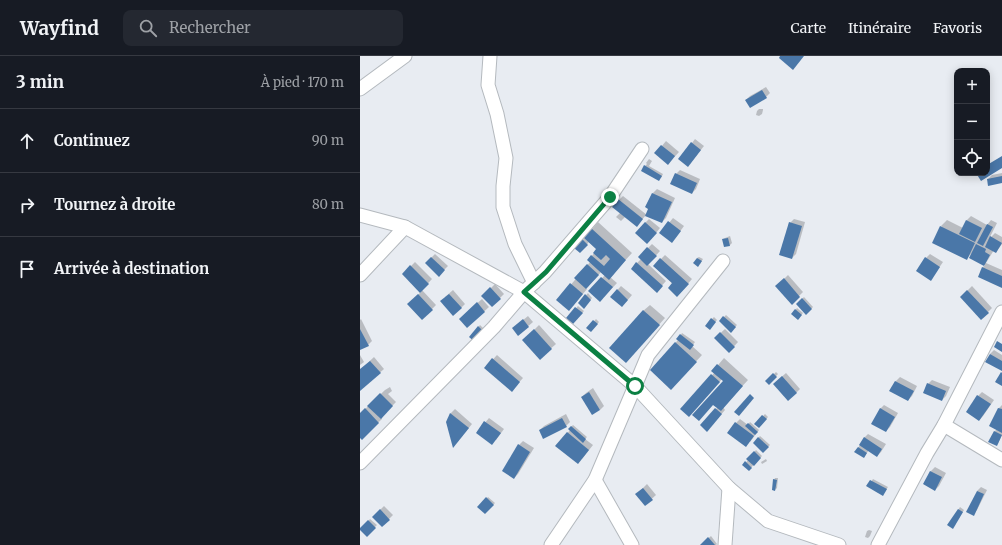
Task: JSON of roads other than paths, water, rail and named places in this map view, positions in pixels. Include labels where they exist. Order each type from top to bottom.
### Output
[{"type":"street","points":[[360,89],[405,56]]},
{"type":"street","points":[[490,56],[488,85],[497,114],[506,158],[503,186],[503,207],[529,288]]},
{"type":"street","points":[[362,458],[494,327],[529,288],[546,272],[610,197],[642,149]]},
{"type":"street","points":[[360,215],[405,227],[529,288],[635,386],[729,488],[768,521],[839,545]]},
{"type":"street","points":[[360,275],[405,227]]},
{"type":"street","points":[[551,545],[595,480],[648,355],[723,261]]},
{"type":"street","points":[[878,545],[927,453],[944,425],[1002,312]]},
{"type":"street","points":[[944,425],[1002,460]]},
{"type":"street","points":[[595,480],[632,545]]},
{"type":"street","points":[[725,545],[729,488]]}]
